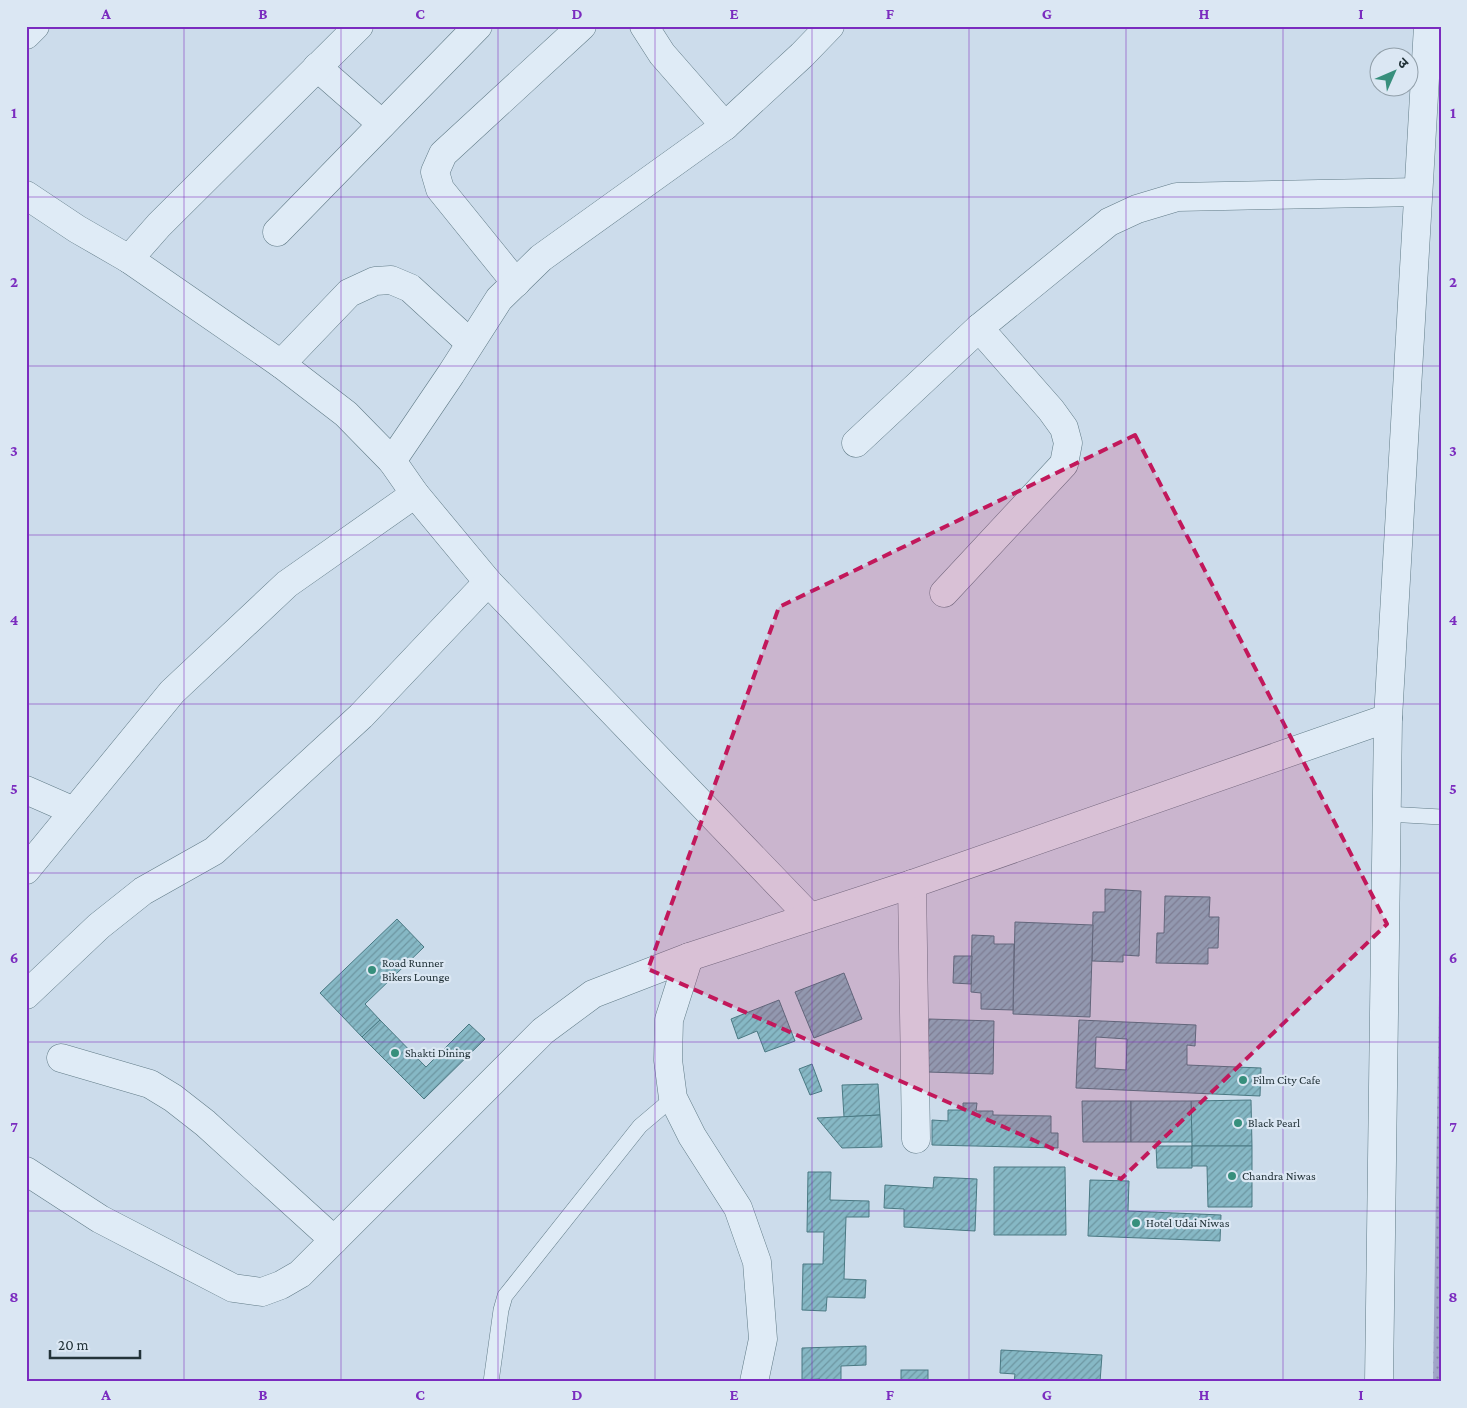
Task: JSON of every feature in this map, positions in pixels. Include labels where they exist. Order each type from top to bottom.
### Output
[{"type":"street","points":[[26,35],[35,26]]},
{"type":"street","points":[[129,259],[159,225],[359,26]]},
{"type":"street","points":[[277,232],[478,26]]},
{"type":"street","points":[[516,283],[440,189],[435,172],[443,154],[582,26]]},
{"type":"street","points":[[644,26],[662,54],[726,126]]},
{"type":"street","points":[[392,461],[499,300],[541,258],[726,126],[830,26]]},
{"type":"street","points":[[1379,1382],[1388,718],[1428,26]]},
{"type":"street","points":[[317,68],[382,124]]},
{"type":"street","points":[[856,444],[979,328],[1109,222],[1137,209],[1177,197],[1418,192]]},
{"type":"street","points":[[26,195],[77,229],[129,259],[282,364],[346,414],[392,461],[416,494],[488,582],[810,917]]},
{"type":"street","points":[[282,364],[350,293],[375,281],[391,280],[410,288],[470,343]]},
{"type":"street","points":[[944,592],[1064,464],[1068,443],[1064,428],[979,328]]},
{"type":"street","points":[[26,870],[172,692],[286,584],[416,494]]},
{"type":"street","points":[[26,995],[99,926],[143,891],[214,851],[361,716],[488,582]]},
{"type":"street","points":[[26,1171],[100,1219],[233,1288],[262,1292],[281,1285],[300,1274],[543,1031],[593,994],[689,957],[912,884],[1388,718]]},
{"type":"street","points":[[26,790],[74,811]]},
{"type":"street","points":[[912,884],[916,1139]]},
{"type":"street","points":[[689,957],[669,1020],[668,1060],[672,1098],[692,1136],[738,1208],[757,1262],[763,1339],[754,1382]]},
{"type":"street","points":[[61,1058],[150,1084],[173,1098],[205,1123],[334,1240]]},
{"type":"lane","points":[[1387,814],[1441,817]]},
{"type":"lane","points":[[491,1382],[501,1310],[506,1296],[640,1126],[672,1098]]},
{"type":"highlighted area","points":[[1135,435],[1387,924],[1121,1179],[648,969],[779,607]]},
{"type":"shaded area","points":[[1441,866],[1441,1382],[1433,1382]]},
{"type":"building","points":[[1105,889],[1141,891],[1139,956],[1123,955],[1123,962],[1092,961],[1093,912],[1105,912]]},
{"type":"building","points":[[1165,896],[1210,897],[1209,917],[1219,917],[1218,948],[1208,948],[1208,964],[1156,963],[1157,933],[1164,933]]},
{"type":"building","name":"Road Runner Bikers Lounge","points":[[397,919],[424,947],[365,1004],[380,1020],[362,1037],[320,993]]},
{"type":"building","points":[[1015,922],[1093,925],[1090,1017],[1013,1014]]},
{"type":"building","points":[[972,935],[994,936],[994,944],[1014,944],[1013,1010],[981,1009],[981,993],[971,992]]},
{"type":"building","points":[[954,956],[972,956],[971,984],[953,983]]},
{"type":"building","points":[[844,973],[862,1019],[814,1038],[795,992]]},
{"type":"building","points":[[779,1000],[795,1041],[765,1052],[757,1031],[738,1039],[731,1019]]},
{"type":"building","points":[[929,1019],[994,1021],[993,1074],[927,1072]]},
{"type":"building","name":"Shakti Dining","points":[[380,1020],[426,1067],[469,1024],[485,1039],[424,1099],[362,1037]]},
{"type":"building","points":[[1079,1020],[1196,1025],[1195,1046],[1187,1045],[1187,1065],[1261,1068],[1260,1096],[1076,1088]],"holes":[[[1096,1037],[1127,1039],[1126,1070],[1095,1068]]]},
{"type":"building","points":[[812,1064],[822,1091],[810,1095],[799,1069]]},
{"type":"building","points":[[878,1084],[880,1115],[844,1117],[842,1085]]},
{"type":"building","points":[[1251,1100],[1252,1146],[1192,1146],[1191,1101]]},
{"type":"building","points":[[1082,1101],[1131,1101],[1131,1142],[1083,1142]]},
{"type":"building","points":[[1131,1101],[1191,1101],[1192,1142],[1131,1142]]},
{"type":"building","points":[[963,1103],[977,1103],[976,1111],[993,1111],[993,1115],[1051,1116],[1051,1133],[1058,1133],[1058,1148],[932,1145],[932,1120],[948,1121],[948,1110],[963,1110]]},
{"type":"building","points":[[880,1115],[882,1147],[842,1148],[817,1118]]},
{"type":"building","points":[[1156,1146],[1192,1146],[1192,1168],[1157,1168]]},
{"type":"building","points":[[1192,1146],[1252,1146],[1252,1207],[1208,1207],[1207,1166],[1192,1166]]},
{"type":"building","points":[[994,1167],[1065,1167],[1066,1235],[994,1235]]},
{"type":"building","points":[[808,1172],[831,1172],[830,1200],[869,1201],[869,1217],[846,1217],[844,1279],[866,1280],[865,1298],[827,1297],[826,1311],[802,1310],[803,1264],[823,1264],[824,1232],[807,1232]]},
{"type":"building","points":[[934,1177],[977,1179],[975,1231],[904,1227],[904,1209],[884,1208],[885,1185],[933,1188]]},
{"type":"building","points":[[1090,1180],[1129,1181],[1128,1211],[1221,1215],[1220,1241],[1088,1236]]},
{"type":"building","points":[[866,1346],[866,1365],[841,1366],[841,1382],[820,1382],[820,1379],[802,1380],[802,1348]]},
{"type":"building","points":[[1001,1350],[1102,1355],[1100,1382],[1014,1382],[1015,1374],[1000,1373]]},
{"type":"building","points":[[901,1370],[928,1370],[928,1382],[901,1382]]},
{"type":"place","name":"Road Runner Bikers Lounge","points":[[372,970]]},
{"type":"place","name":"Shakti Dining","points":[[395,1053]]},
{"type":"place","name":"Film City Cafe","points":[[1243,1080]]},
{"type":"place","name":"Black Pearl","points":[[1238,1123]]},
{"type":"place","name":"Chandra Niwas","points":[[1232,1176]]},
{"type":"place","name":"Hotel Udai Niwas","points":[[1136,1223]]}]
